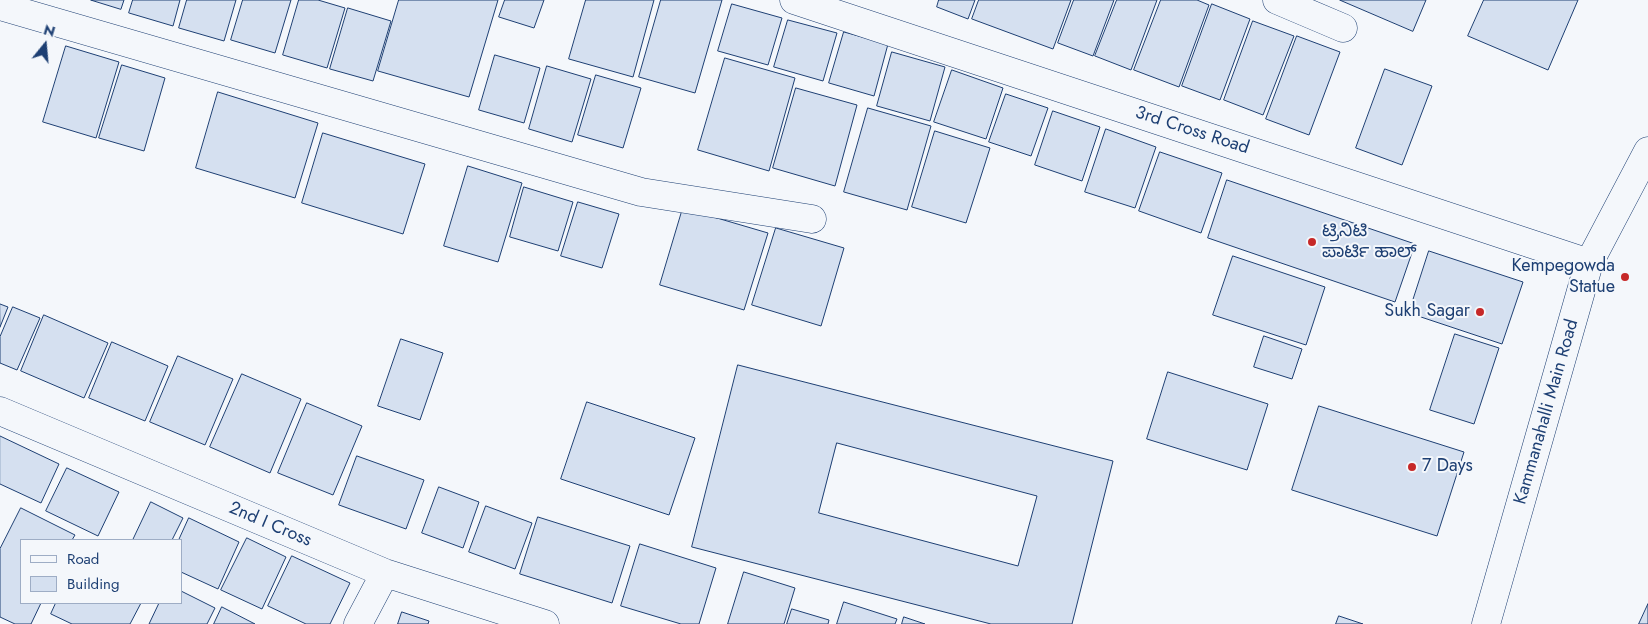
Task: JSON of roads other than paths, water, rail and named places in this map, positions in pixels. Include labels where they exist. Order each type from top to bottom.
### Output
[{"type":"street","name":"3rd Cross Road","points":[[794,0],[1589,262]]},
{"type":"street","points":[[1276,0],[1305,5],[1343,28]]},
{"type":"street","points":[[0,6],[641,192],[812,220]]},
{"type":"street","name":"Kammanahalli Main Road","points":[[1486,624],[1589,262],[1648,151]]},
{"type":"street","name":"2nd I Cross","points":[[0,411],[385,573],[544,624]]},
{"type":"street","points":[[358,624],[385,573]]},
{"type":"place","name":"ಟ್ರಿನಿಟಿ ಪಾರ್ಟಿ ಹಾಲ್","points":[[1312,242]]},
{"type":"place","name":"Kempegowda Statue","points":[[1625,277]]},
{"type":"place","name":"Sukh Sagar","points":[[1480,312]]},
{"type":"place","name":"7 Days","points":[[1412,467]]}]
